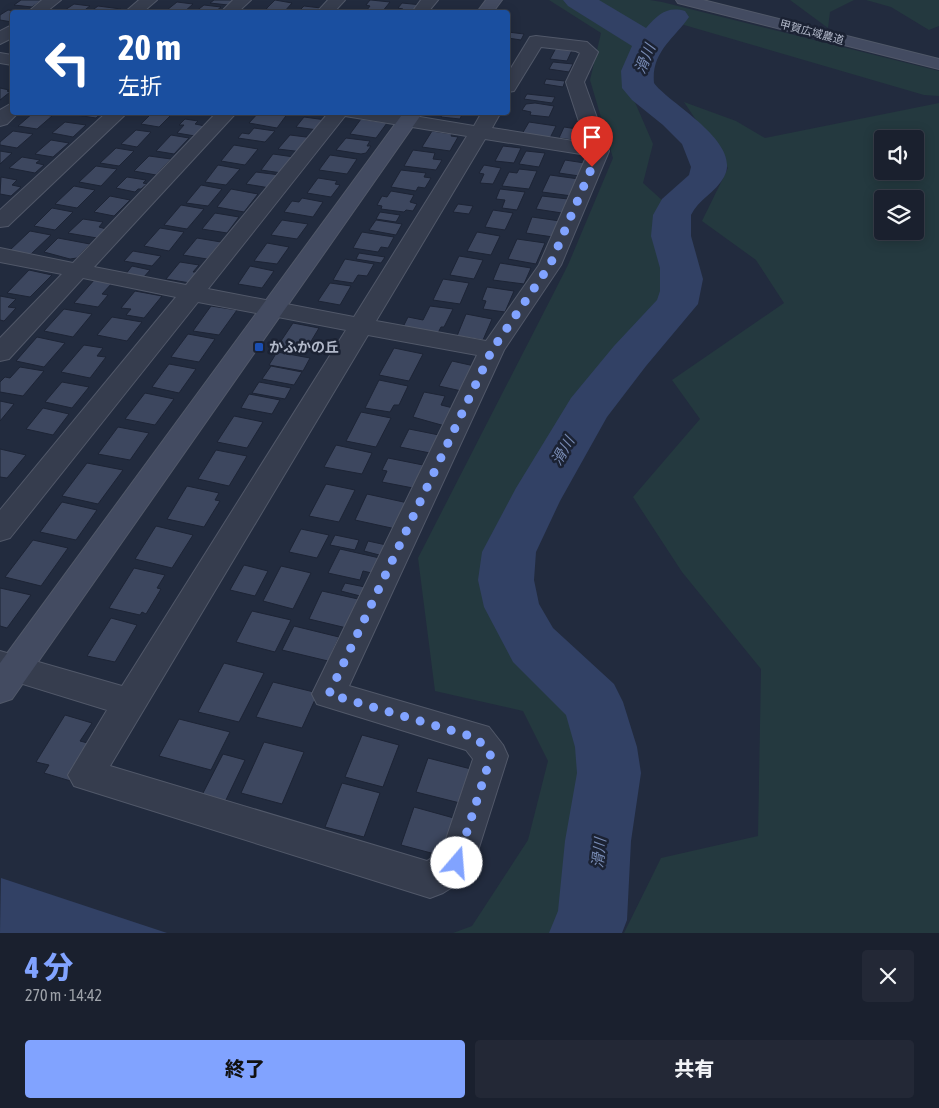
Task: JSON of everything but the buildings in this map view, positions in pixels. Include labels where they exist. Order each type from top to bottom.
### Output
[{"type":"street","points":[[39,10],[54,0]]},
{"type":"street","points":[[136,10],[149,0]]},
{"type":"street","points":[[231,10],[243,0]]},
{"type":"street","points":[[327,10],[337,0]]},
{"type":"street","points":[[422,10],[430,0]]},
{"type":"street","name":"甲賀広域農道","points":[[684,0],[939,64]]},
{"type":"street","points":[[486,123],[129,702],[86,775],[430,880],[457,863],[491,756],[477,738],[329,694],[492,350],[550,265],[599,151],[575,82],[589,52],[581,46],[536,41],[510,84]]},
{"type":"street","points":[[0,120],[10,112]]},
{"type":"street","points":[[0,221],[116,115]]},
{"type":"street","points":[[0,352],[225,115]]},
{"type":"street","points":[[0,530],[337,115]]},
{"type":"street","points":[[386,115],[486,123],[599,151]]},
{"type":"street","points":[[129,702],[5,674],[410,117]]},
{"type":"street","points":[[0,255],[271,309],[492,350]]},
{"type":"green space","points":[[549,0],[650,0],[662,2],[939,71],[939,96],[924,95],[667,20],[638,48],[625,79],[653,144],[643,183],[673,210],[688,290],[605,378],[515,521],[524,631],[586,709],[603,820],[616,933],[453,933],[472,926],[528,840],[548,761],[523,711],[435,691],[418,558],[568,265],[613,158],[590,80],[601,33]]},
{"type":"green space","points":[[790,0],[854,0],[830,12],[828,28]]},
{"type":"green space","points":[[866,0],[939,0],[939,26],[929,30],[891,7]]},
{"type":"green space","points":[[684,102],[736,121],[765,138],[939,103],[939,933],[624,933],[661,858],[758,836],[761,669],[682,572],[633,497],[700,419],[672,380],[784,303],[756,260],[702,221],[728,168]]},
{"type":"water","points":[[1,878],[167,933],[0,933]]},
{"type":"waterway","points":[[578,0],[649,43]]},
{"type":"waterway","name":"滑川","points":[[584,933],[592,920],[598,841],[609,773],[606,747],[593,702],[533,645],[512,607],[506,580],[509,552],[534,501],[588,409],[630,356],[677,304],[681,291],[682,279],[671,236],[672,215],[682,201],[702,182],[707,175],[709,167],[704,151],[688,130],[641,91],[637,83],[639,64],[647,46],[674,17]]},
{"type":"place","name":"かふかの丘","points":[[259,347]]},
{"type":"route","points":[[457,863],[491,756],[477,738],[329,694],[492,350],[550,265],[592,167]]}]
